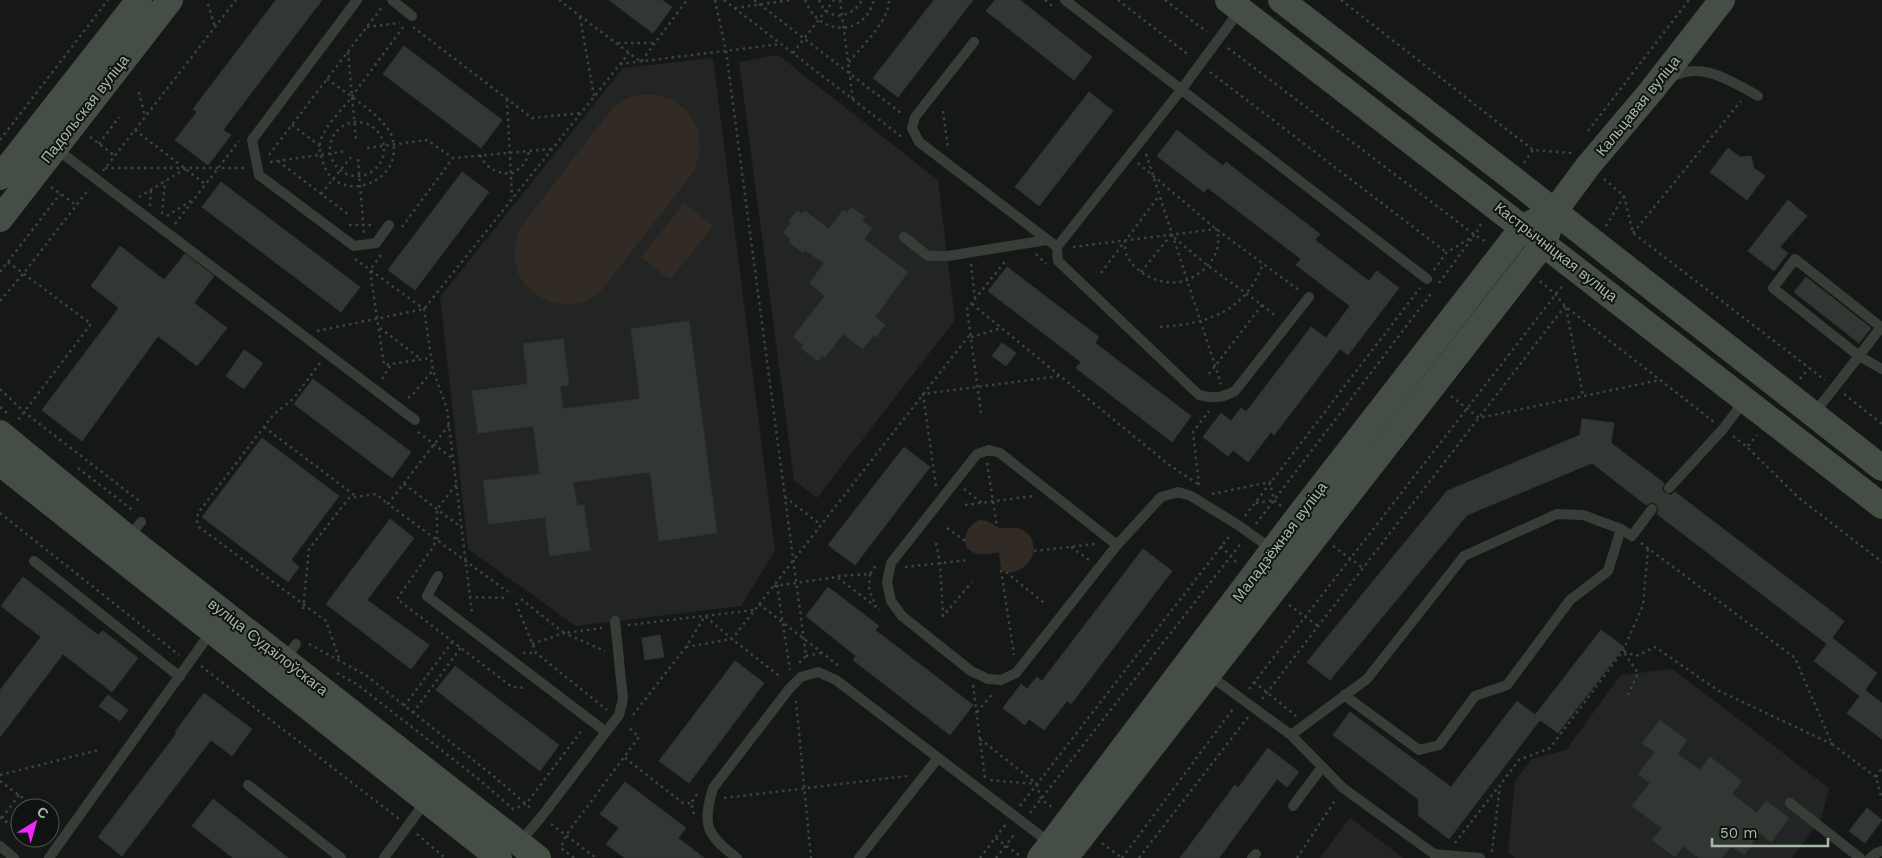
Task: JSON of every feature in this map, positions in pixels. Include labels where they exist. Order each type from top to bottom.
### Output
[{"type":"main road","name":"Падольская вуліца","points":[[0,177],[139,0]]},
{"type":"main road","name":"Падольская вуліца","points":[[0,219],[170,0]]},
{"type":"main road","name":"Кастрычніцкая вуліца","points":[[1281,0],[1882,468]]},
{"type":"main road","name":"Кастрычніцкая вуліца","points":[[1235,5],[1882,506]]},
{"type":"main road","name":"Кальцавая вуліца","points":[[1554,212],[1588,166],[1718,10]]},
{"type":"main road","points":[[1523,227],[1554,212]]},
{"type":"main road","name":"Маладзёжная вуліца","points":[[1052,853],[1209,674],[1544,243],[1554,212]]},
{"type":"main road","name":"Маладзёжная вуліца","points":[[1052,853],[1274,550],[1505,253],[1523,227]]},
{"type":"main road","name":"вуліца Судзілоўскага","points":[[9,427],[135,530],[290,652],[519,853]]},
{"type":"main road","name":"вуліца Судзілоўскага","points":[[0,463],[426,801],[519,853]]},
{"type":"lane","points":[[357,0],[252,140],[259,176],[354,246],[376,243],[384,225]]},
{"type":"lane","points":[[1065,0],[1426,279]]},
{"type":"lane","points":[[390,4],[409,19]]},
{"type":"lane","points":[[1235,5],[1218,40],[1057,247],[1058,261],[1199,395],[1210,398],[1223,398],[1235,391],[1309,297]]},
{"type":"lane","points":[[974,42],[915,117],[912,128],[919,142],[1057,247]]},
{"type":"lane","points":[[1652,90],[1675,75],[1699,70],[1722,76],[1753,94]]},
{"type":"lane","points":[[55,148],[415,420]]},
{"type":"lane","points":[[904,237],[928,256],[948,256],[1047,240]]},
{"type":"lane","points":[[1813,414],[1835,388],[1860,356],[1882,326],[1796,260],[1773,288],[1860,356],[1882,369]]},
{"type":"lane","points":[[1669,488],[1724,429],[1746,399]]},
{"type":"lane","points":[[1117,545],[1000,454],[989,450],[977,454],[891,563],[888,582],[891,600],[902,616],[971,671],[988,679],[1001,680],[1016,673],[1117,545],[1161,497],[1178,492],[1192,496],[1274,550]]},
{"type":"lane","points":[[1290,736],[1367,679],[1464,556],[1557,514],[1583,515],[1620,529],[1632,536],[1652,509]]},
{"type":"lane","points":[[1344,695],[1419,750],[1439,745],[1475,696],[1507,684],[1570,600],[1608,571],[1620,529]]},
{"type":"lane","points":[[34,561],[180,677]]},
{"type":"lane","points":[[438,576],[427,596],[606,732]]},
{"type":"lane","points":[[519,853],[542,816],[619,715],[623,699],[612,625]]},
{"type":"lane","points":[[49,858],[212,631]]},
{"type":"lane","points":[[736,858],[717,843],[708,826],[708,806],[714,788],[789,689],[801,677],[818,672],[836,680],[1023,823],[1052,853]]},
{"type":"lane","points":[[1209,674],[1290,736],[1344,788],[1432,856],[1480,858]]},
{"type":"lane","points":[[859,858],[938,758]]},
{"type":"lane","points":[[1293,806],[1322,767]]},
{"type":"lane","points":[[248,785],[341,858]]},
{"type":"lane","points":[[384,858],[426,801]]},
{"type":"lane","points":[[1790,803],[1860,858]]},
{"type":"lane","points":[[0,846],[14,858]]},
{"type":"lane","points":[[1870,858],[1882,851]]},
{"type":"path","points":[[0,140],[108,0]]},
{"type":"path","points":[[0,301],[236,0]]},
{"type":"path","points":[[559,0],[641,62]]},
{"type":"path","points":[[641,62],[687,0]]},
{"type":"path","points":[[715,0],[726,51],[806,656]]},
{"type":"path","points":[[724,0],[908,142]]},
{"type":"path","points":[[754,0],[901,113],[900,120]]},
{"type":"path","points":[[735,8],[769,1],[791,0]]},
{"type":"path","points":[[805,0],[809,11],[818,21],[830,27],[844,28],[857,23],[868,14],[874,0]]},
{"type":"path","points":[[819,0],[826,11],[834,15],[843,16],[851,13],[862,0]]},
{"type":"path","points":[[793,53],[834,0]]},
{"type":"path","points":[[840,0],[853,100]]},
{"type":"path","points":[[849,62],[881,22],[889,5],[889,0]]},
{"type":"path","points":[[1045,0],[1060,12]]},
{"type":"path","points":[[1118,0],[1446,253]]},
{"type":"path","points":[[1166,0],[1474,236],[1505,253]]},
{"type":"path","points":[[1341,0],[1534,150],[1572,152],[1624,196],[1633,233],[1882,424]]},
{"type":"path","points":[[1584,137],[1689,0]]},
{"type":"path","points":[[208,4],[215,27]]},
{"type":"path","points":[[269,155],[383,4],[390,4]]},
{"type":"path","points":[[580,16],[594,97]]},
{"type":"path","points":[[366,27],[409,19],[532,118],[581,113]]},
{"type":"path","points":[[327,79],[351,97],[389,130],[394,144],[393,159],[387,172],[376,181],[360,186],[348,186],[334,179],[325,168],[320,154],[321,140],[326,130],[351,97],[409,19]]},
{"type":"path","points":[[616,43],[655,43]]},
{"type":"path","points":[[620,64],[782,44]]},
{"type":"path","points":[[348,50],[356,140]]},
{"type":"path","points":[[311,332],[424,309],[629,53]]},
{"type":"path","points":[[139,92],[145,117]]},
{"type":"path","points":[[1633,233],[1753,94]]},
{"type":"path","points":[[507,99],[512,198]]},
{"type":"path","points":[[942,147],[948,152],[943,111]]},
{"type":"path","points":[[98,144],[119,117]]},
{"type":"path","points":[[355,122],[365,123],[374,128],[380,135],[384,145],[384,156],[378,166],[370,173],[360,176],[349,175],[340,170],[330,153],[331,142],[336,132],[344,125],[355,122]]},
{"type":"path","points":[[292,124],[320,146]]},
{"type":"path","points":[[900,128],[900,136]]},
{"type":"path","points":[[135,130],[206,184]]},
{"type":"path","points":[[173,227],[244,134]]},
{"type":"path","points":[[367,148],[427,140],[453,158],[552,149]]},
{"type":"path","points":[[1144,148],[1223,388]]},
{"type":"path","points":[[263,163],[347,151]]},
{"type":"path","points":[[480,155],[484,164],[494,171],[511,174],[523,166],[528,159],[529,151]]},
{"type":"path","points":[[321,194],[351,157]]},
{"type":"path","points":[[400,230],[453,158]]},
{"type":"path","points":[[358,159],[364,240]]},
{"type":"path","points":[[246,160],[247,176]]},
{"type":"path","points":[[1134,160],[1216,229],[1309,297]]},
{"type":"path","points":[[278,161],[349,215]]},
{"type":"path","points":[[105,168],[246,168]]},
{"type":"path","points":[[135,199],[186,168]]},
{"type":"path","points":[[165,181],[162,219],[195,198]]},
{"type":"path","points":[[150,210],[151,190]]},
{"type":"path","points":[[0,272],[60,194]]},
{"type":"path","points":[[1101,273],[1159,196]]},
{"type":"path","points":[[1596,244],[1624,196]]},
{"type":"path","points":[[348,225],[384,225]]},
{"type":"path","points":[[1069,248],[1216,229]]},
{"type":"path","points":[[1124,241],[1126,254],[1132,264],[1141,272],[1166,282],[1186,280],[1200,272],[1213,258],[1218,248],[1219,237],[1216,229]]},
{"type":"path","points":[[1171,234],[1207,264],[1287,324]]},
{"type":"path","points":[[1141,272],[1171,234]]},
{"type":"path","points":[[996,858],[1249,533],[1474,236]]},
{"type":"path","points":[[981,413],[967,309],[1012,252]]},
{"type":"path","points":[[382,254],[370,270],[384,365],[431,358]]},
{"type":"path","points":[[354,258],[424,309],[433,370],[447,409],[472,616]]},
{"type":"path","points":[[970,259],[975,300]]},
{"type":"path","points":[[8,262],[91,324],[24,412],[9,427]]},
{"type":"path","points":[[1160,328],[1200,322],[1223,312],[1247,294],[1258,277],[1263,264]]},
{"type":"path","points":[[1122,858],[1216,730],[1555,294]]},
{"type":"path","points":[[972,304],[1168,464],[1221,499]]},
{"type":"path","points":[[1209,374],[1262,305]]},
{"type":"path","points":[[1139,858],[1565,306],[1583,396]]},
{"type":"path","points":[[379,327],[422,360]]},
{"type":"path","points":[[686,647],[732,640],[971,335],[1002,328]]},
{"type":"path","points":[[322,360],[294,398],[273,415],[198,513],[197,521],[199,527],[326,621],[340,661]]},
{"type":"path","points":[[383,386],[381,377],[391,364]]},
{"type":"path","points":[[400,398],[407,398],[414,393],[433,370]]},
{"type":"path","points":[[923,394],[1060,376]]},
{"type":"path","points":[[1447,393],[1479,418],[1660,380]]},
{"type":"path","points":[[0,389],[24,412],[142,503]]},
{"type":"path","points":[[923,394],[936,487]]},
{"type":"path","points":[[1199,485],[1193,432],[1209,411]]},
{"type":"path","points":[[388,504],[449,425]]},
{"type":"path","points":[[264,427],[356,497]]},
{"type":"path","points":[[993,460],[987,460],[997,527]]},
{"type":"path","points":[[1212,494],[1270,482]]},
{"type":"path","points":[[404,484],[462,528]]},
{"type":"path","points":[[456,485],[438,509],[437,539],[396,599],[512,687],[528,688]]},
{"type":"path","points":[[962,487],[982,503]]},
{"type":"path","points":[[303,609],[309,550],[349,498],[376,494],[508,592]]},
{"type":"path","points":[[965,505],[1040,495]]},
{"type":"path","points":[[785,497],[821,526]]},
{"type":"path","points":[[1255,503],[1274,500]]},
{"type":"path","points":[[0,513],[190,663],[202,666],[407,826],[445,858]]},
{"type":"path","points":[[948,528],[965,540]]},
{"type":"path","points":[[1632,536],[1795,658],[1832,744]]},
{"type":"path","points":[[936,543],[940,563],[943,616],[972,582]]},
{"type":"path","points":[[1034,551],[1102,543]]},
{"type":"path","points":[[1070,546],[1093,563]]},
{"type":"path","points":[[1449,850],[1519,760],[1550,748],[1623,650],[1643,605],[1648,548]]},
{"type":"path","points":[[877,608],[869,590],[870,574],[882,558]]},
{"type":"path","points":[[903,562],[899,568],[969,560]]},
{"type":"path","points":[[1001,570],[1015,663]]},
{"type":"path","points":[[1006,572],[1044,603]]},
{"type":"path","points":[[775,585],[870,574]]},
{"type":"path","points":[[836,577],[884,613]]},
{"type":"path","points":[[775,585],[790,673],[806,656],[822,653]]},
{"type":"path","points":[[469,597],[507,598]]},
{"type":"path","points":[[521,600],[564,633],[608,653],[612,625]]},
{"type":"path","points":[[516,603],[536,653],[612,713]]},
{"type":"path","points":[[532,644],[564,633],[612,625],[755,610]]},
{"type":"path","points":[[705,616],[732,640],[785,681]]},
{"type":"path","points":[[628,721],[686,647],[705,616]]},
{"type":"path","points":[[404,706],[453,641]]},
{"type":"path","points":[[308,643],[367,676],[596,858]]},
{"type":"path","points":[[412,713],[461,647]]},
{"type":"path","points":[[1623,650],[1636,656],[1655,647],[1719,691],[1832,744],[1876,777],[1882,800]]},
{"type":"path","points":[[1623,650],[1638,673],[1628,695]]},
{"type":"path","points":[[520,653],[536,653]]},
{"type":"path","points":[[334,672],[358,685],[481,781],[513,809],[526,804],[585,726]]},
{"type":"path","points":[[973,680],[977,712],[980,739],[985,780],[1037,784],[980,739]]},
{"type":"path","points":[[1254,682],[1294,714],[1302,726]]},
{"type":"path","points":[[977,712],[996,688]]},
{"type":"path","points":[[796,697],[811,858]]},
{"type":"path","points":[[0,774],[100,750]]},
{"type":"path","points":[[625,757],[683,803],[691,803]]},
{"type":"path","points":[[1876,777],[1882,768]]},
{"type":"path","points":[[722,798],[926,774]]},
{"type":"path","points":[[0,780],[23,798]]},
{"type":"path","points":[[1491,858],[1500,784]]},
{"type":"path","points":[[696,822],[691,803],[702,787]]},
{"type":"path","points":[[1296,858],[1344,788]]},
{"type":"path","points":[[1,817],[19,795]]},
{"type":"path","points":[[996,838],[1023,858]]},
{"type":"shaded area","points":[[778,55],[938,180],[955,320],[817,498],[794,480],[739,62]]},
{"type":"shaded area","points":[[713,58],[775,551],[741,606],[576,626],[468,549],[440,297],[623,68]]},
{"type":"shaded area","points":[[652,94],[672,99],[688,112],[698,130],[700,150],[695,170],[600,292],[585,301],[573,304],[552,302],[542,298],[525,285],[516,266],[515,247],[520,228],[614,106],[632,96]]},
{"type":"shaded area","points":[[684,203],[713,226],[670,280],[641,257]]},
{"type":"shaded area","points":[[979,520],[987,521],[1000,528],[1019,528],[1027,533],[1032,540],[1034,548],[1029,562],[1017,571],[1009,572],[1001,570],[999,552],[981,554],[969,550],[966,546],[965,536],[970,526]]},
{"type":"shaded area","points":[[1672,669],[1829,788],[1821,820],[1792,858],[1515,858],[1508,852],[1515,781],[1532,759],[1566,750],[1621,675]]},
{"type":"shaded area","points":[[1350,818],[1403,858],[1320,858]]},
{"type":"building","points":[[276,0],[322,0],[223,130],[231,135],[208,165],[175,140],[197,112],[193,109]]},
{"type":"building","points":[[609,0],[662,0],[672,7],[653,33]]},
{"type":"building","points":[[934,0],[973,0],[898,97],[873,78]]},
{"type":"building","points":[[995,0],[1020,0],[1092,57],[1074,80],[986,11]]},
{"type":"building","points":[[404,46],[502,120],[481,148],[383,74]]},
{"type":"building","points":[[1089,92],[1113,111],[1039,206],[1015,187]]},
{"type":"building","points":[[1177,130],[1223,166],[1226,162],[1320,234],[1315,240],[1369,281],[1377,271],[1399,288],[1348,355],[1340,349],[1274,435],[1271,432],[1248,462],[1233,450],[1228,456],[1203,437],[1221,413],[1231,421],[1241,408],[1246,412],[1311,327],[1326,338],[1350,306],[1296,265],[1301,259],[1208,188],[1204,192],[1157,156]]},
{"type":"building","points":[[1728,148],[1740,157],[1751,156],[1754,168],[1765,176],[1747,200],[1710,172]]},
{"type":"building","points":[[462,172],[489,192],[415,290],[388,270]]},
{"type":"building","points":[[221,182],[360,287],[341,312],[202,207]]},
{"type":"building","points":[[1788,200],[1807,216],[1780,247],[1788,253],[1774,271],[1748,251]]},
{"type":"building","points":[[851,207],[865,217],[862,221],[872,228],[864,239],[908,272],[875,317],[885,325],[876,337],[874,335],[863,349],[843,334],[825,357],[822,355],[818,361],[801,348],[804,345],[793,337],[825,296],[810,283],[824,263],[805,250],[803,253],[789,242],[791,239],[783,233],[797,211],[802,214],[805,211],[829,229],[843,210],[847,213]]},
{"type":"building","points":[[120,246],[164,280],[185,254],[214,276],[194,303],[227,328],[197,366],[158,336],[82,441],[42,410],[119,308],[91,286]]},
{"type":"building","points":[[1007,267],[1099,337],[1095,343],[1191,416],[1172,442],[1076,368],[1081,362],[988,291]]},
{"type":"building","points":[[1806,277],[1871,328],[1859,343],[1794,292]]},
{"type":"building","points":[[689,321],[717,533],[659,541],[650,472],[573,482],[577,506],[584,505],[590,550],[550,556],[545,517],[489,524],[483,481],[540,474],[533,426],[478,433],[472,391],[528,384],[523,344],[563,339],[569,385],[560,386],[563,409],[640,399],[631,329]]},
{"type":"building","points":[[1002,343],[1016,353],[1006,366],[992,356]]},
{"type":"building","points":[[244,350],[263,363],[244,389],[226,376]]},
{"type":"building","points":[[313,379],[411,452],[392,478],[294,404]]},
{"type":"building","points":[[1582,419],[1614,423],[1611,443],[1664,483],[1662,490],[1665,493],[1671,495],[1675,492],[1844,621],[1832,638],[1877,673],[1865,690],[1882,703],[1882,739],[1847,713],[1860,696],[1814,661],[1827,644],[1657,514],[1659,509],[1656,504],[1652,502],[1646,505],[1592,463],[1467,515],[1330,680],[1307,662],[1447,491],[1580,435]]},
{"type":"building","points":[[262,438],[339,496],[291,560],[299,567],[288,582],[202,517]]},
{"type":"building","points":[[904,447],[930,467],[855,565],[828,545]]},
{"type":"building","points":[[390,519],[414,538],[367,600],[429,645],[411,669],[326,604]]},
{"type":"building","points":[[1143,549],[1172,571],[1071,704],[1067,701],[1044,730],[1029,719],[1025,725],[1003,708],[1021,684],[1027,689],[1037,677],[1042,681]]},
{"type":"building","points":[[23,577],[98,635],[103,631],[138,658],[112,692],[63,654],[0,737],[0,690],[41,637],[1,606]]},
{"type":"building","points":[[828,587],[879,626],[875,630],[973,705],[950,735],[853,660],[856,656],[806,616]]},
{"type":"building","points":[[1601,630],[1624,647],[1558,733],[1540,720],[1449,839],[1419,816],[1418,799],[1333,735],[1350,712],[1451,787],[1517,701],[1535,715]]},
{"type":"building","points":[[660,635],[664,657],[645,660],[642,638]]},
{"type":"building","points":[[735,661],[764,683],[689,783],[659,761]]},
{"type":"building","points":[[455,666],[559,745],[540,771],[436,690]]},
{"type":"building","points":[[204,693],[252,729],[232,756],[211,740],[122,856],[98,837],[177,733],[175,732]]},
{"type":"building","points":[[108,695],[128,710],[120,721],[99,706]]},
{"type":"building","points":[[1660,720],[1687,740],[1677,754],[1700,770],[1710,757],[1742,781],[1732,794],[1757,813],[1766,801],[1789,818],[1771,842],[1760,833],[1744,855],[1731,846],[1722,858],[1699,858],[1683,846],[1675,857],[1652,840],[1662,828],[1632,806],[1650,783],[1638,774],[1655,752],[1642,743]]},
{"type":"building","points":[[1268,748],[1299,772],[1287,787],[1277,779],[1219,858],[1180,858],[1235,785],[1238,788]]},
{"type":"building","points":[[625,782],[686,828],[678,838],[704,858],[625,858],[606,844],[619,828],[600,814]]},
{"type":"building","points":[[213,799],[288,858],[233,858],[192,826]]},
{"type":"building","points":[[1867,808],[1882,820],[1865,843],[1849,831]]}]
